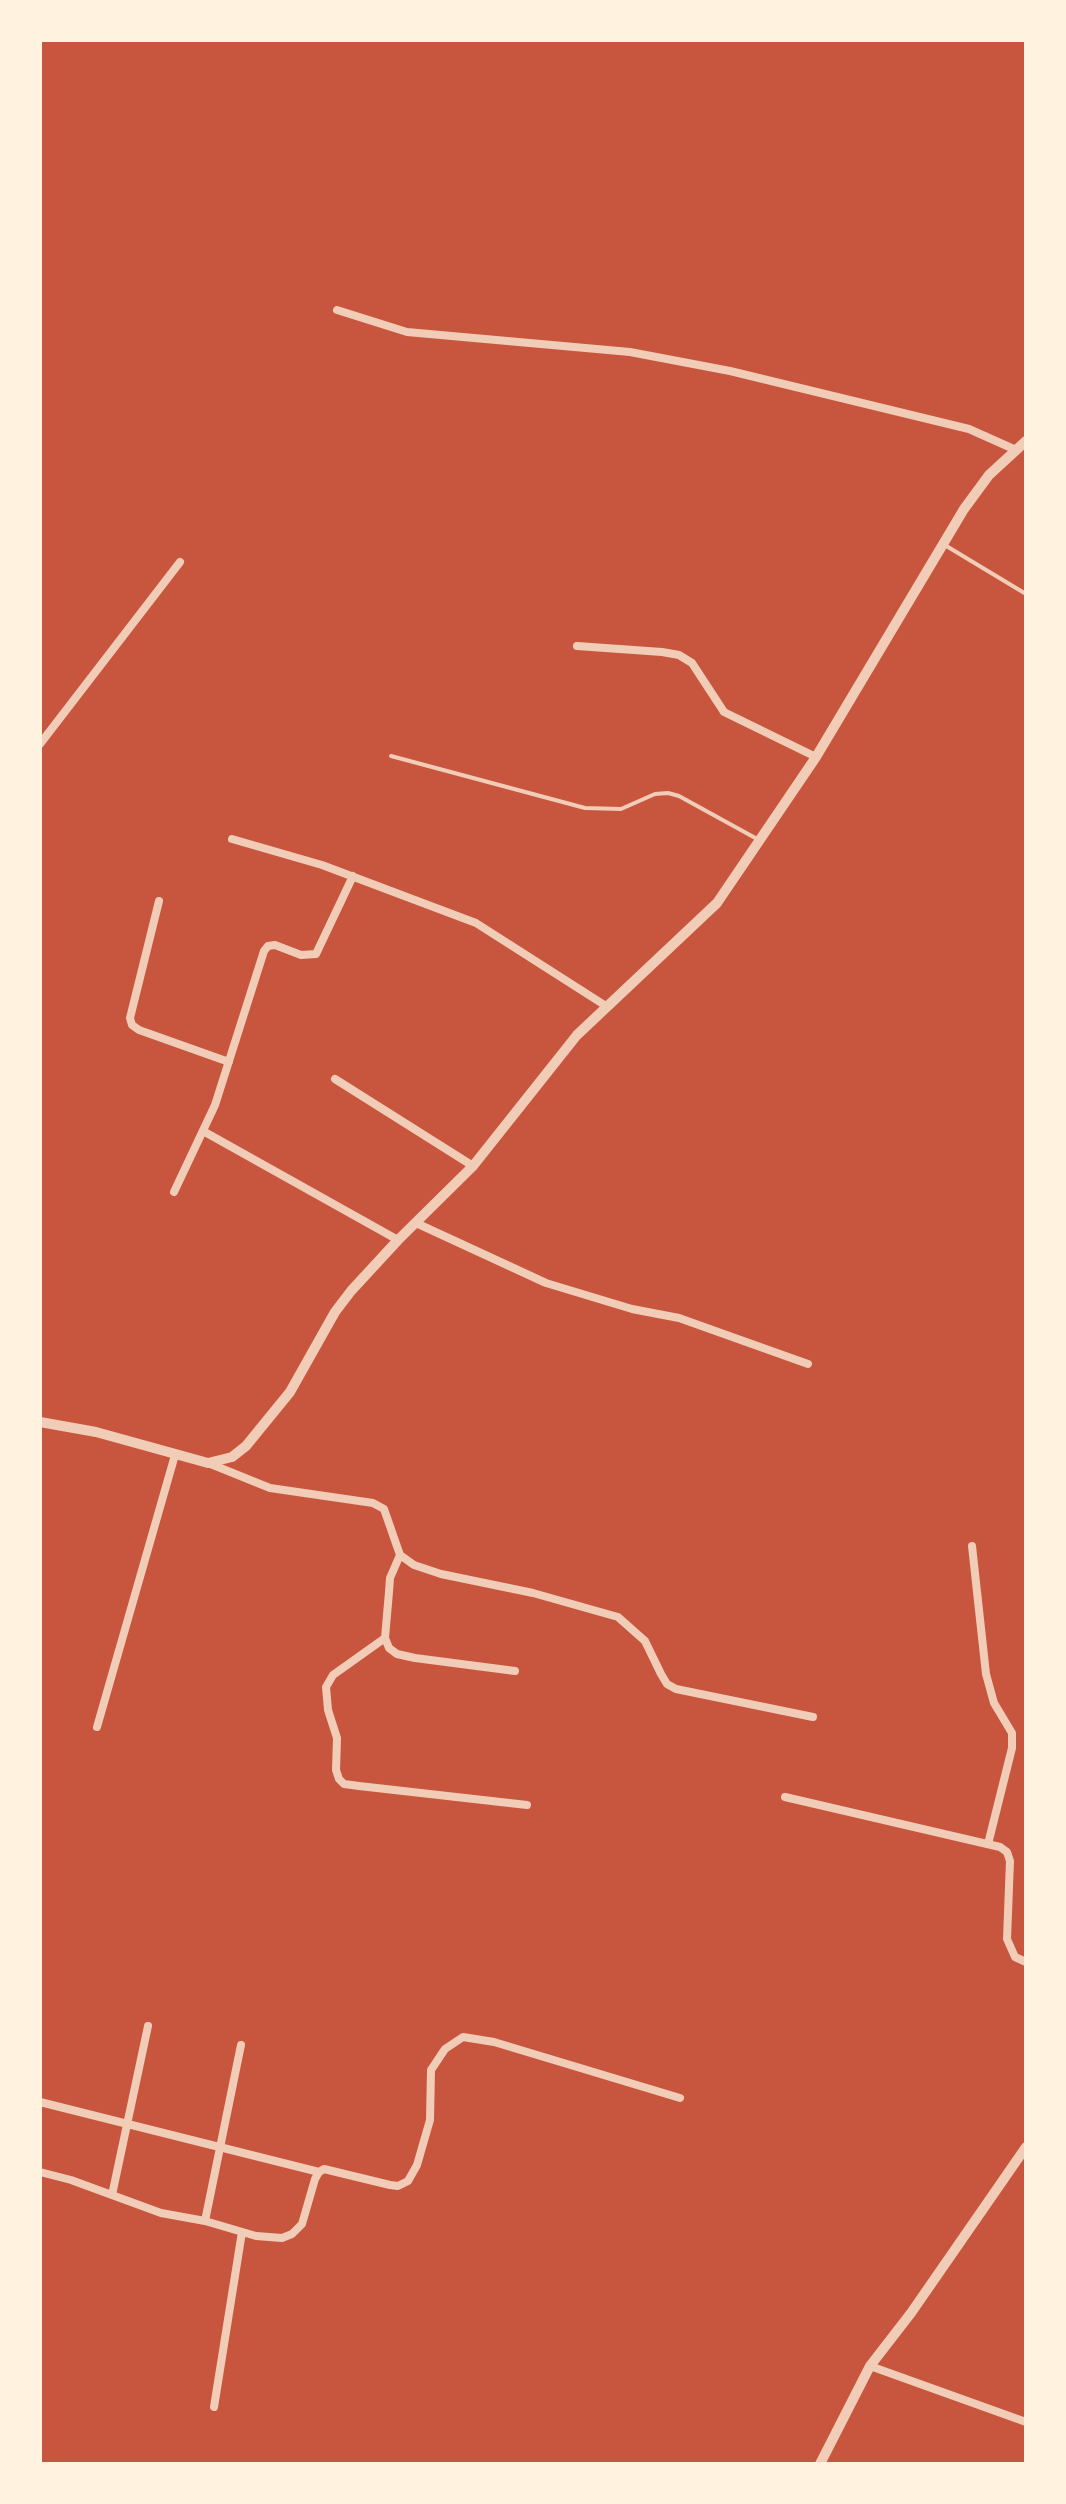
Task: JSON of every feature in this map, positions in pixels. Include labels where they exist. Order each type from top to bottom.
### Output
[{"type":"street","points":[[337,310],[407,332],[630,352],[730,371],[969,429],[1016,450]]},
{"type":"street","points":[[208,1463],[232,1457],[246,1446],[290,1392],[335,1312],[398,1240],[473,1166],[577,1035],[717,903],[816,757],[964,509],[989,475],[1026,441]]},
{"type":"street","points":[[40,744],[180,562]]},
{"type":"street","points":[[577,646],[679,655],[692,663],[724,712],[816,757]]},
{"type":"street","points":[[232,839],[322,865],[476,923],[606,1006]]},
{"type":"street","points":[[174,1192],[215,1105],[264,951],[268,946],[275,945],[301,955],[316,954],[353,876]]},
{"type":"street","points":[[159,901],[130,1018],[132,1025],[229,1062]]},
{"type":"street","points":[[335,1079],[473,1166]]},
{"type":"street","points":[[203,1131],[398,1240]]},
{"type":"street","points":[[416,1223],[546,1283],[632,1309],[679,1318],[808,1364]]},
{"type":"street","points":[[40,1422],[96,1432],[208,1463],[270,1488],[373,1503],[384,1509],[400,1555],[414,1565],[618,1617],[645,1641],[667,1684],[676,1689],[813,1717]]},
{"type":"street","points":[[97,1727],[175,1455]]},
{"type":"street","points":[[972,1546],[986,1674],[994,1703],[1012,1733],[1012,1748],[988,1844]]},
{"type":"street","points":[[400,1555],[390,1578],[385,1638],[389,1648],[397,1654],[515,1671]]},
{"type":"street","points":[[385,1638],[333,1675],[326,1687],[328,1710],[337,1738],[336,1770],[339,1779],[344,1784],[527,1805]]},
{"type":"street","points":[[785,1797],[1000,1847],[1007,1852],[1010,1861],[1007,1939],[1015,1957],[1026,1962]]},
{"type":"street","points":[[112,2195],[148,2026]]},
{"type":"street","points":[[40,2102],[319,2172],[333,2170],[398,2186],[408,2181],[417,2165],[430,2120],[431,2070],[445,2049],[463,2037],[494,2042],[680,2098]]},
{"type":"street","points":[[205,2221],[241,2045]]},
{"type":"street","points":[[820,2464],[870,2366],[911,2313],[1026,2147]]},
{"type":"street","points":[[40,2172],[151,2211],[205,2221],[271,2239],[292,2234],[302,2224],[319,2172]]},
{"type":"street","points":[[214,2407],[242,2232]]},
{"type":"street","points":[[870,2366],[1026,2422]]},
{"type":"lane","points":[[943,544],[1026,594]]},
{"type":"lane","points":[[391,756],[585,808],[621,809],[655,794],[668,793],[679,796],[760,841]]}]
